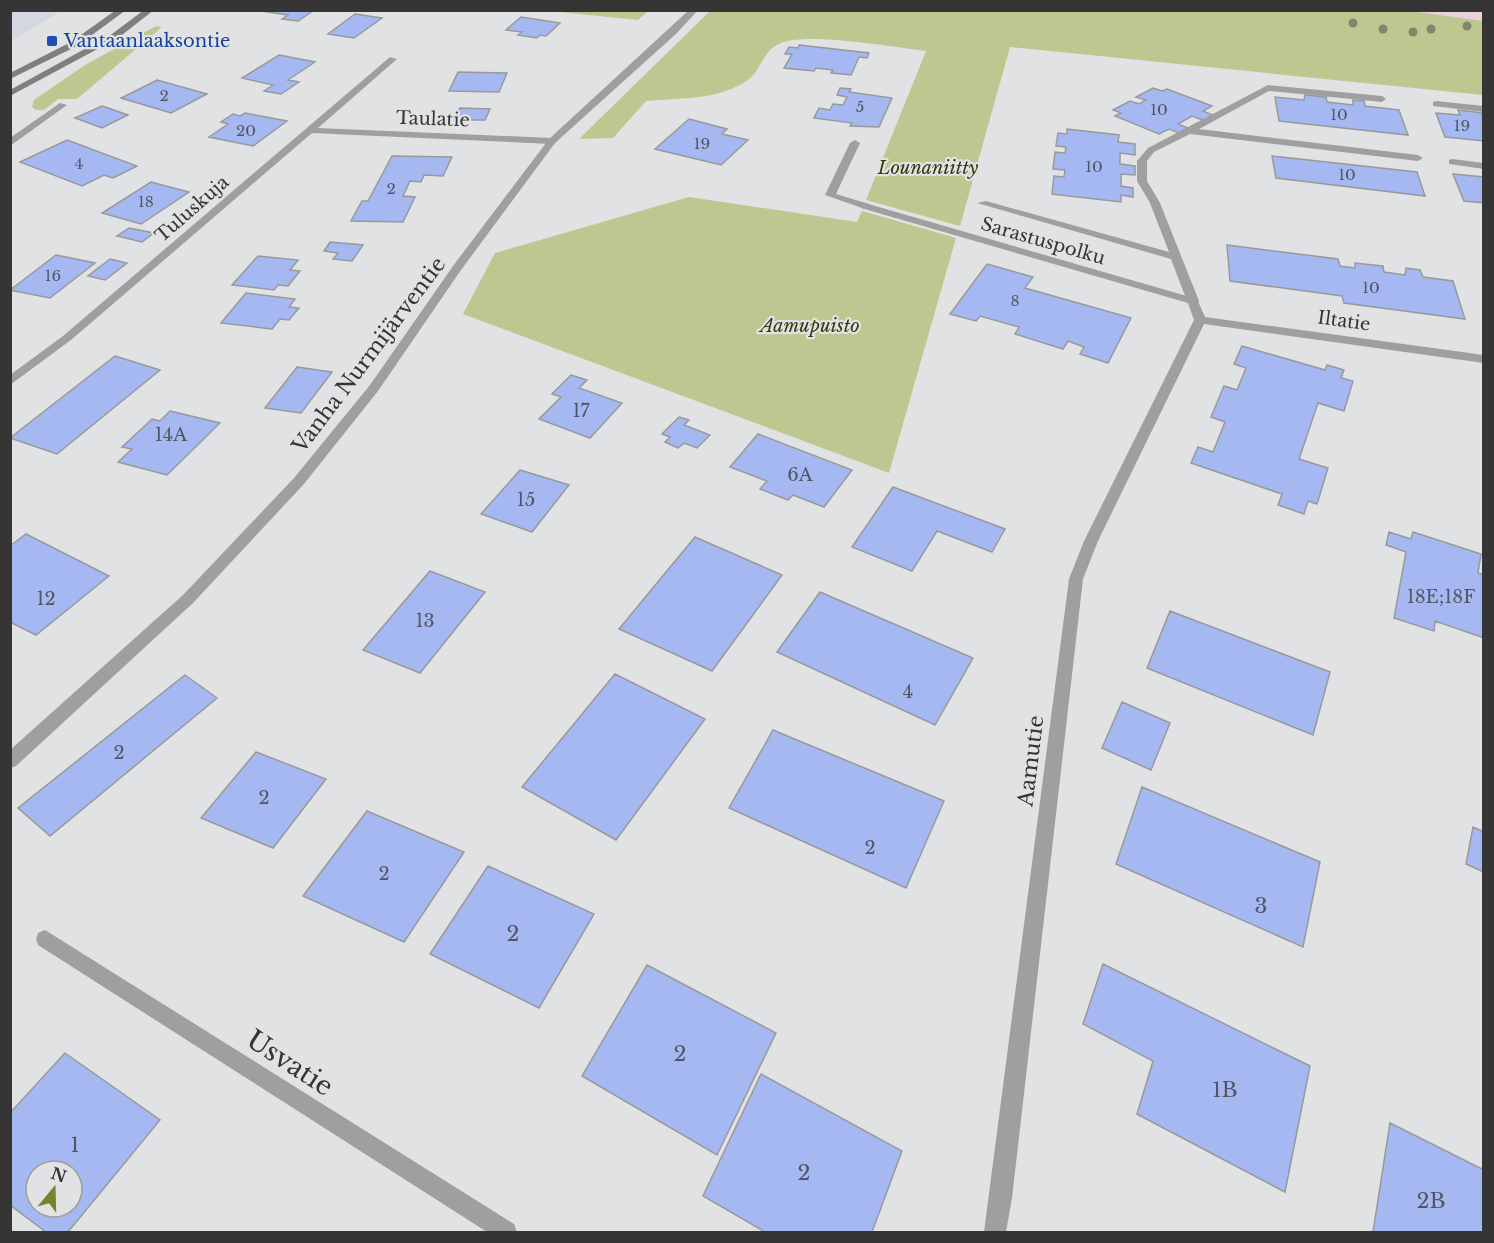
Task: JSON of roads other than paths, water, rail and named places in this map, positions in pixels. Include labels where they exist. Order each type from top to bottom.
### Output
[{"type":"main road","points":[[10,77],[74,44],[122,10]]},
{"type":"main road","points":[[10,94],[115,36],[150,10]]},
{"type":"street","name":"Vanha Nurmijärventie","points":[[10,761],[189,598],[299,481],[374,388],[464,259],[552,141],[674,31],[694,10]]},
{"type":"street","name":"Tuluskuja","points":[[10,381],[67,338],[393,60]]},
{"type":"street","points":[[1200,320],[1155,203],[1142,182],[1142,162],[1151,150],[1268,88],[1382,99]]},
{"type":"street","points":[[1436,104],[1484,109]]},
{"type":"street","points":[[10,143],[63,105]]},
{"type":"street","name":"Taulatie","points":[[312,130],[552,141]]},
{"type":"street","points":[[1189,131],[1418,158]]},
{"type":"street","name":"Sarastuspolku","points":[[855,143],[830,195],[1193,301]]},
{"type":"street","points":[[1452,162],[1484,166]]},
{"type":"street","points":[[982,203],[1176,257]]},
{"type":"street","name":"Iltatie","points":[[1200,320],[1484,359]]},
{"type":"street","name":"Aamutie","points":[[994,1233],[1003,1186],[1076,579],[1091,541],[1200,320]]},
{"type":"street","name":"Usvatie","points":[[45,939],[506,1233]]},
{"type":"place","name":"Vantaanlaaksontie","points":[[52,41]]},
{"type":"park label","name":"Lounaniitty","points":[[928,168]]},
{"type":"park label","name":"Aamupuisto","points":[[810,326]]}]
